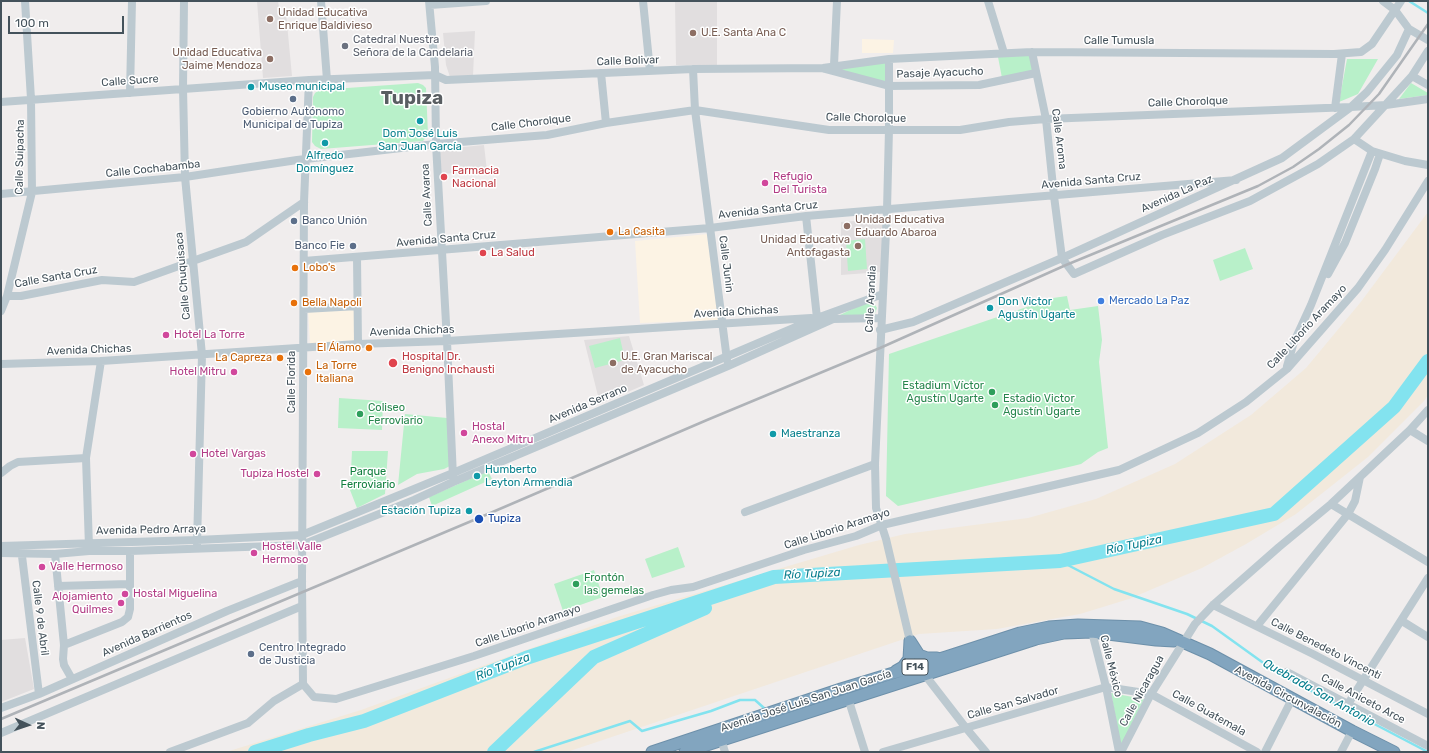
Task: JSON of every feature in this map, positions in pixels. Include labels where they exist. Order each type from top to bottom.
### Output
[{"type":"highway","name":"Avenida José Luis San Juan García","points":[[685,752],[719,735],[841,689],[893,674],[1020,632],[1049,627],[1078,625],[1140,627],[1153,630],[1182,642]]},
{"type":"highway","name":"Avenida José Luis San Juan García","points":[[652,752],[719,735],[848,698],[1036,639],[1064,633],[1092,632],[1182,642]]},
{"type":"highway","points":[[910,641],[919,655],[927,658],[946,657]]},
{"type":"highway","points":[[893,674],[909,659],[910,641]]},
{"type":"highway","name":"Avenida Circunvalación","points":[[1182,642],[1210,654],[1352,731],[1394,752]]},
{"type":"street","name":"Calle Suipacha","points":[[1,311],[7,296],[32,192],[32,99],[26,1]]},
{"type":"street","points":[[130,92],[132,1]]},
{"type":"street","name":"Calle Chuquisaca","points":[[184,1],[183,88],[185,177],[202,355],[197,549]]},
{"type":"street","points":[[321,1],[327,80]]},
{"type":"street","points":[[429,3],[486,1]]},
{"type":"street","points":[[643,1],[650,71]]},
{"type":"street","points":[[834,66],[837,1]]},
{"type":"street","points":[[988,1],[1004,54]]},
{"type":"street","points":[[1383,1],[1395,10],[1409,29],[1428,40]]},
{"type":"street","points":[[1395,10],[1400,2]]},
{"type":"street","name":"Calle Avaroa","points":[[429,3],[435,67],[436,144],[441,251],[448,341],[454,482]]},
{"type":"street","name":"Calle Tumusla","points":[[823,68],[888,58],[1032,52],[1342,54],[1361,52],[1372,44],[1395,10]]},
{"type":"street","name":"Avenida La Paz","points":[[880,330],[913,322],[1062,258],[1282,158],[1351,107],[1366,92],[1397,55],[1409,29]]},
{"type":"street","points":[[1428,51],[1412,76],[1354,139],[1376,152],[1405,161],[1428,165]]},
{"type":"street","name":"Calle Aroma","points":[[1032,52],[1046,119],[1062,258],[1074,274],[1162,235],[1250,201],[1318,164],[1354,139]]},
{"type":"street","points":[[1335,108],[1342,54]]},
{"type":"street","name":"Calle Arandia","points":[[888,58],[889,129],[887,210],[880,330],[875,464],[876,508],[886,539],[910,641]]},
{"type":"street","name":"Calle Bolivar","points":[[327,80],[434,75],[446,80],[693,69],[823,68]]},
{"type":"street","name":"Pasaje Ayacucho","points":[[823,68],[889,86],[979,85],[1036,72]]},
{"type":"street","name":"Calle Junin","points":[[693,69],[695,110],[728,366]]},
{"type":"street","points":[[601,73],[606,123]]},
{"type":"street","points":[[1412,76],[1428,85]]},
{"type":"street","name":"Calle Florida","points":[[303,684],[302,535],[304,202],[308,80]]},
{"type":"street","name":"Calle Sucre","points":[[1,102],[183,88],[327,80]]},
{"type":"street","name":"Calle Chorolque","points":[[306,159],[436,144],[547,135],[606,123],[695,110],[829,130],[960,130],[1009,122],[1046,119],[1335,108],[1386,105],[1428,99]]},
{"type":"street","points":[[1287,369],[1294,342],[1376,152]]},
{"type":"street","name":"Calle Cochabamba","points":[[1,194],[185,177],[306,159]]},
{"type":"street","name":"Avenida Santa Cruz","points":[[304,261],[710,228],[806,216],[1236,180]]},
{"type":"street","name":"Calle Liborio Aramayo","points":[[303,684],[314,697],[336,699],[474,656],[653,595],[671,590],[693,587],[804,550],[856,536],[882,525],[1119,470],[1198,433],[1246,402],[1287,369],[1358,288],[1385,250],[1428,181]]},
{"type":"street","name":"Calle Santa Cruz","points":[[7,296],[21,296],[102,280],[134,282],[246,242],[304,202]]},
{"type":"street","points":[[806,216],[818,322]]},
{"type":"street","points":[[357,257],[358,344]]},
{"type":"street","name":"Avenida Serrano","points":[[302,535],[453,473],[726,357],[818,322],[883,294]]},
{"type":"street","points":[[304,308],[358,306]]},
{"type":"street","name":"Avenida Serrano","points":[[302,545],[414,500],[728,366],[818,322],[833,319],[881,318]]},
{"type":"street","name":"Avenida Chichas","points":[[1,364],[101,361],[358,344],[448,341],[722,324],[818,322]]},
{"type":"street","points":[[89,552],[86,458],[101,361]]},
{"type":"street","name":"Calle Nicaragua","points":[[1120,752],[1151,694],[1182,642],[1195,624],[1213,605],[1331,504],[1410,430],[1428,410]]},
{"type":"street","points":[[1410,430],[1428,441]]},
{"type":"street","points":[[1,473],[18,462],[86,458]]},
{"type":"street","points":[[745,512],[875,464]]},
{"type":"street","points":[[1257,626],[1348,514],[1355,501],[1360,477]]},
{"type":"street","points":[[1331,504],[1428,562]]},
{"type":"street","name":"Avenida Pedro Arraya","points":[[1,553],[21,549],[89,542],[197,540],[302,535]]},
{"type":"street","name":"Avenida Pedro Arraya","points":[[1,546],[55,554],[302,545]]},
{"type":"street","name":"Calle 9 de Abril","points":[[21,549],[39,694]]},
{"type":"street","points":[[64,645],[122,622],[128,617],[130,609],[130,551]]},
{"type":"street","points":[[55,554],[64,645],[63,659],[64,665],[72,679]]},
{"type":"street","points":[[1348,704],[1428,578]]},
{"type":"street","name":"Avenida Barrientos","points":[[1,708],[39,694],[228,611],[302,581]]},
{"type":"street","points":[[58,586],[129,584]]},
{"type":"street","name":"Calle Benedeto Vincenti","points":[[1213,605],[1364,680],[1428,714]]},
{"type":"street","points":[[1,733],[302,606]]},
{"type":"street","points":[[1402,621],[1428,637]]},
{"type":"street","name":"Calle México","points":[[1092,632],[1120,752]]},
{"type":"street","name":"Calle Aniceto Arce","points":[[1288,672],[1428,746]]},
{"type":"street","points":[[925,675],[986,752]]},
{"type":"street","points":[[170,752],[248,723],[274,700],[303,684]]},
{"type":"street","name":"Calle San Salvador","points":[[883,752],[1106,687],[1151,694]]},
{"type":"street","name":"Calle Guatemala","points":[[1151,694],[1257,752]]},
{"type":"street","points":[[848,698],[865,752]]},
{"type":"street","points":[[1265,752],[1292,699]]},
{"type":"street","points":[[1341,752],[1352,731]]},
{"type":"street","points":[[719,735],[725,752]]},
{"type":"shaded area","points":[[257,1],[278,1],[280,13],[286,13],[292,76],[263,78]]},
{"type":"shaded area","points":[[675,1],[717,1],[717,65],[676,65]]},
{"type":"shaded area","points":[[475,31],[473,76],[450,77],[446,65],[443,33]]},
{"type":"shaded area","points":[[862,39],[894,40],[893,53],[862,53]]},
{"type":"shaded area","points":[[484,145],[487,171],[441,174],[440,153],[443,149]]},
{"type":"shaded area","points":[[884,219],[881,272],[841,275],[841,222]]},
{"type":"shaded area","points":[[708,234],[719,320],[640,323],[635,241]]},
{"type":"shaded area","points":[[354,307],[355,341],[310,344],[308,308]]},
{"type":"shaded area","name":"U.E. Gran Mariscal de Ayacucho","points":[[629,336],[644,385],[600,404],[584,340]]},
{"type":"shaded area","points":[[25,638],[34,689],[1,702],[1,640]]},
{"type":"green space","points":[[1029,54],[1034,71],[1002,78],[998,57]]},
{"type":"green space","points":[[1347,59],[1378,59],[1358,94],[1339,102]]},
{"type":"green space","points":[[886,61],[886,83],[830,68]]},
{"type":"green space","points":[[418,83],[426,88],[428,135],[423,141],[321,149],[315,146],[312,142],[313,97],[319,90]]},
{"type":"green space","points":[[1411,83],[1428,93],[1428,95],[1399,99]]},
{"type":"green space","points":[[865,239],[867,269],[848,271],[846,241]]},
{"type":"green space","points":[[1245,248],[1253,269],[1220,281],[1213,260]]},
{"type":"green space","name":"Estadio Victor Agustín Ugarte","points":[[1067,296],[1070,310],[1098,306],[1102,340],[1099,362],[1108,448],[1098,452],[1081,464],[898,506],[886,496],[889,354],[1053,298]]},
{"type":"green space","points":[[868,301],[874,303],[877,308],[875,313],[869,315],[840,315]]},
{"type":"green space","points":[[620,338],[625,360],[595,368],[589,346]]},
{"type":"green space","name":"Coliseo Ferroviario","points":[[339,398],[383,401],[382,430],[338,428]]},
{"type":"green space","points":[[405,414],[447,418],[450,466],[444,469],[417,474],[398,485]]},
{"type":"green space","name":"Parque Ferroviario","points":[[352,451],[388,451],[385,494],[357,508],[350,490]]},
{"type":"green space","points":[[488,471],[492,479],[432,506],[429,497]]},
{"type":"green space","points":[[678,547],[685,567],[652,578],[645,559]]},
{"type":"green space","points":[[594,570],[603,597],[563,611],[554,584]]},
{"type":"green space","points":[[1111,693],[1144,699],[1121,746]]},
{"type":"sand","points":[[1428,212],[1428,395],[1424,401],[1368,457],[1296,514],[1202,568],[1129,599],[1080,614],[997,629],[919,634],[567,752],[226,752],[361,710],[617,617],[859,545],[905,534],[1028,518],[1096,499],[1175,464],[1251,415],[1306,368],[1360,303]]},
{"type":"waterway","points":[[1409,1],[1428,13]]},
{"type":"waterway","name":"Río Tupiza","points":[[255,752],[309,735],[364,721],[526,658],[774,577],[1060,561],[1274,514],[1394,407],[1428,361]]},
{"type":"waterway","name":"Quebrada San Antonio","points":[[1060,561],[1114,589],[1187,614],[1212,626],[1269,667],[1300,685],[1428,752]]},
{"type":"waterway","name":"Río Tupiza","points":[[494,752],[594,657],[705,608]]},
{"type":"waterway","points":[[534,752],[630,721],[642,731],[711,711],[740,700],[755,700],[764,708]]},
{"type":"railway","points":[[1,719],[880,348],[1066,265],[1258,186],[1293,167],[1349,125],[1379,94],[1428,24]]},
{"type":"place","name":"Unidad Educativa Enrique Baldivieso","points":[[270,19]]},
{"type":"place","name":"U.E. Santa Ana C","points":[[693,33]]},
{"type":"place","name":"Catedral Nuestra Señora de la Candelaria","points":[[345,46]]},
{"type":"place","name":"Unidad Educativa Jaime Mendoza","points":[[270,59]]},
{"type":"place","name":"Museo municipal","points":[[251,87]]},
{"type":"place","name":"Gobierno Autónomo Municipal de Tupiza","points":[[293,99]]},
{"type":"place","name":"Dom José Luis San Juan García","points":[[420,121]]},
{"type":"place","name":"Alfredo Domínguez","points":[[325,143]]},
{"type":"place","name":"Farmacia Nacional","points":[[444,177]]},
{"type":"place","name":"Refugio Del Turista","points":[[765,183]]},
{"type":"place","name":"Banco Unión","points":[[294,221]]},
{"type":"place","name":"Unidad Educativa Eduardo Abaroa","points":[[847,226]]},
{"type":"place","name":"La Casita","points":[[610,232]]},
{"type":"place","name":"Banco Fie","points":[[353,246]]},
{"type":"place","name":"Unidad Educativa Antofagasta","points":[[858,246]]},
{"type":"place","name":"La Salud","points":[[483,253]]},
{"type":"place","name":"Lobo's","points":[[295,268]]},
{"type":"place","name":"Mercado La Paz","points":[[1101,301]]},
{"type":"place","name":"Bella Napoli","points":[[294,303]]},
{"type":"place","name":"Don Victor Agustín Ugarte","points":[[990,308]]},
{"type":"place","name":"Hotel La Torre","points":[[166,335]]},
{"type":"place","name":"El Álamo","points":[[369,348]]},
{"type":"place","name":"La Capreza","points":[[280,358]]},
{"type":"place","name":"Hospital Dr. Benigno Inchausti","points":[[393,363]]},
{"type":"place","name":"U.E. Gran Mariscal de Ayacucho","points":[[613,363]]},
{"type":"place","name":"Hotel Mitru","points":[[234,372]]},
{"type":"place","name":"La Torre Italiana","points":[[308,372]]},
{"type":"place","name":"Estadium Víctor Agustín Ugarte","points":[[992,392]]},
{"type":"place","name":"Estadio Victor Agustín Ugarte","points":[[995,405]]},
{"type":"place","name":"Coliseo Ferroviario","points":[[360,414]]},
{"type":"place","name":"Hostal Anexo Mitru","points":[[464,433]]},
{"type":"place","name":"Maestranza","points":[[773,434]]},
{"type":"place","name":"Hotel Vargas","points":[[193,454]]},
{"type":"place","name":"Tupiza Hostel","points":[[317,474]]},
{"type":"place","name":"Humberto Leyton Armendia","points":[[477,476]]},
{"type":"place","name":"Estación Tupiza","points":[[469,511]]},
{"type":"place","name":"Tupiza","points":[[479,519]]},
{"type":"place","name":"Hostel Valle Hermoso","points":[[254,553]]},
{"type":"place","name":"Valle Hermoso","points":[[42,567]]},
{"type":"place","name":"Frontón las gemelas","points":[[576,584]]},
{"type":"place","name":"Hostal Miguelina","points":[[125,594]]},
{"type":"place","name":"Alojamiento Quilmes","points":[[121,603]]},
{"type":"place","name":"Centro Integrado de Justicia","points":[[251,654]]},
{"type":"district","name":"Tupiza","points":[[412,99]]}]
